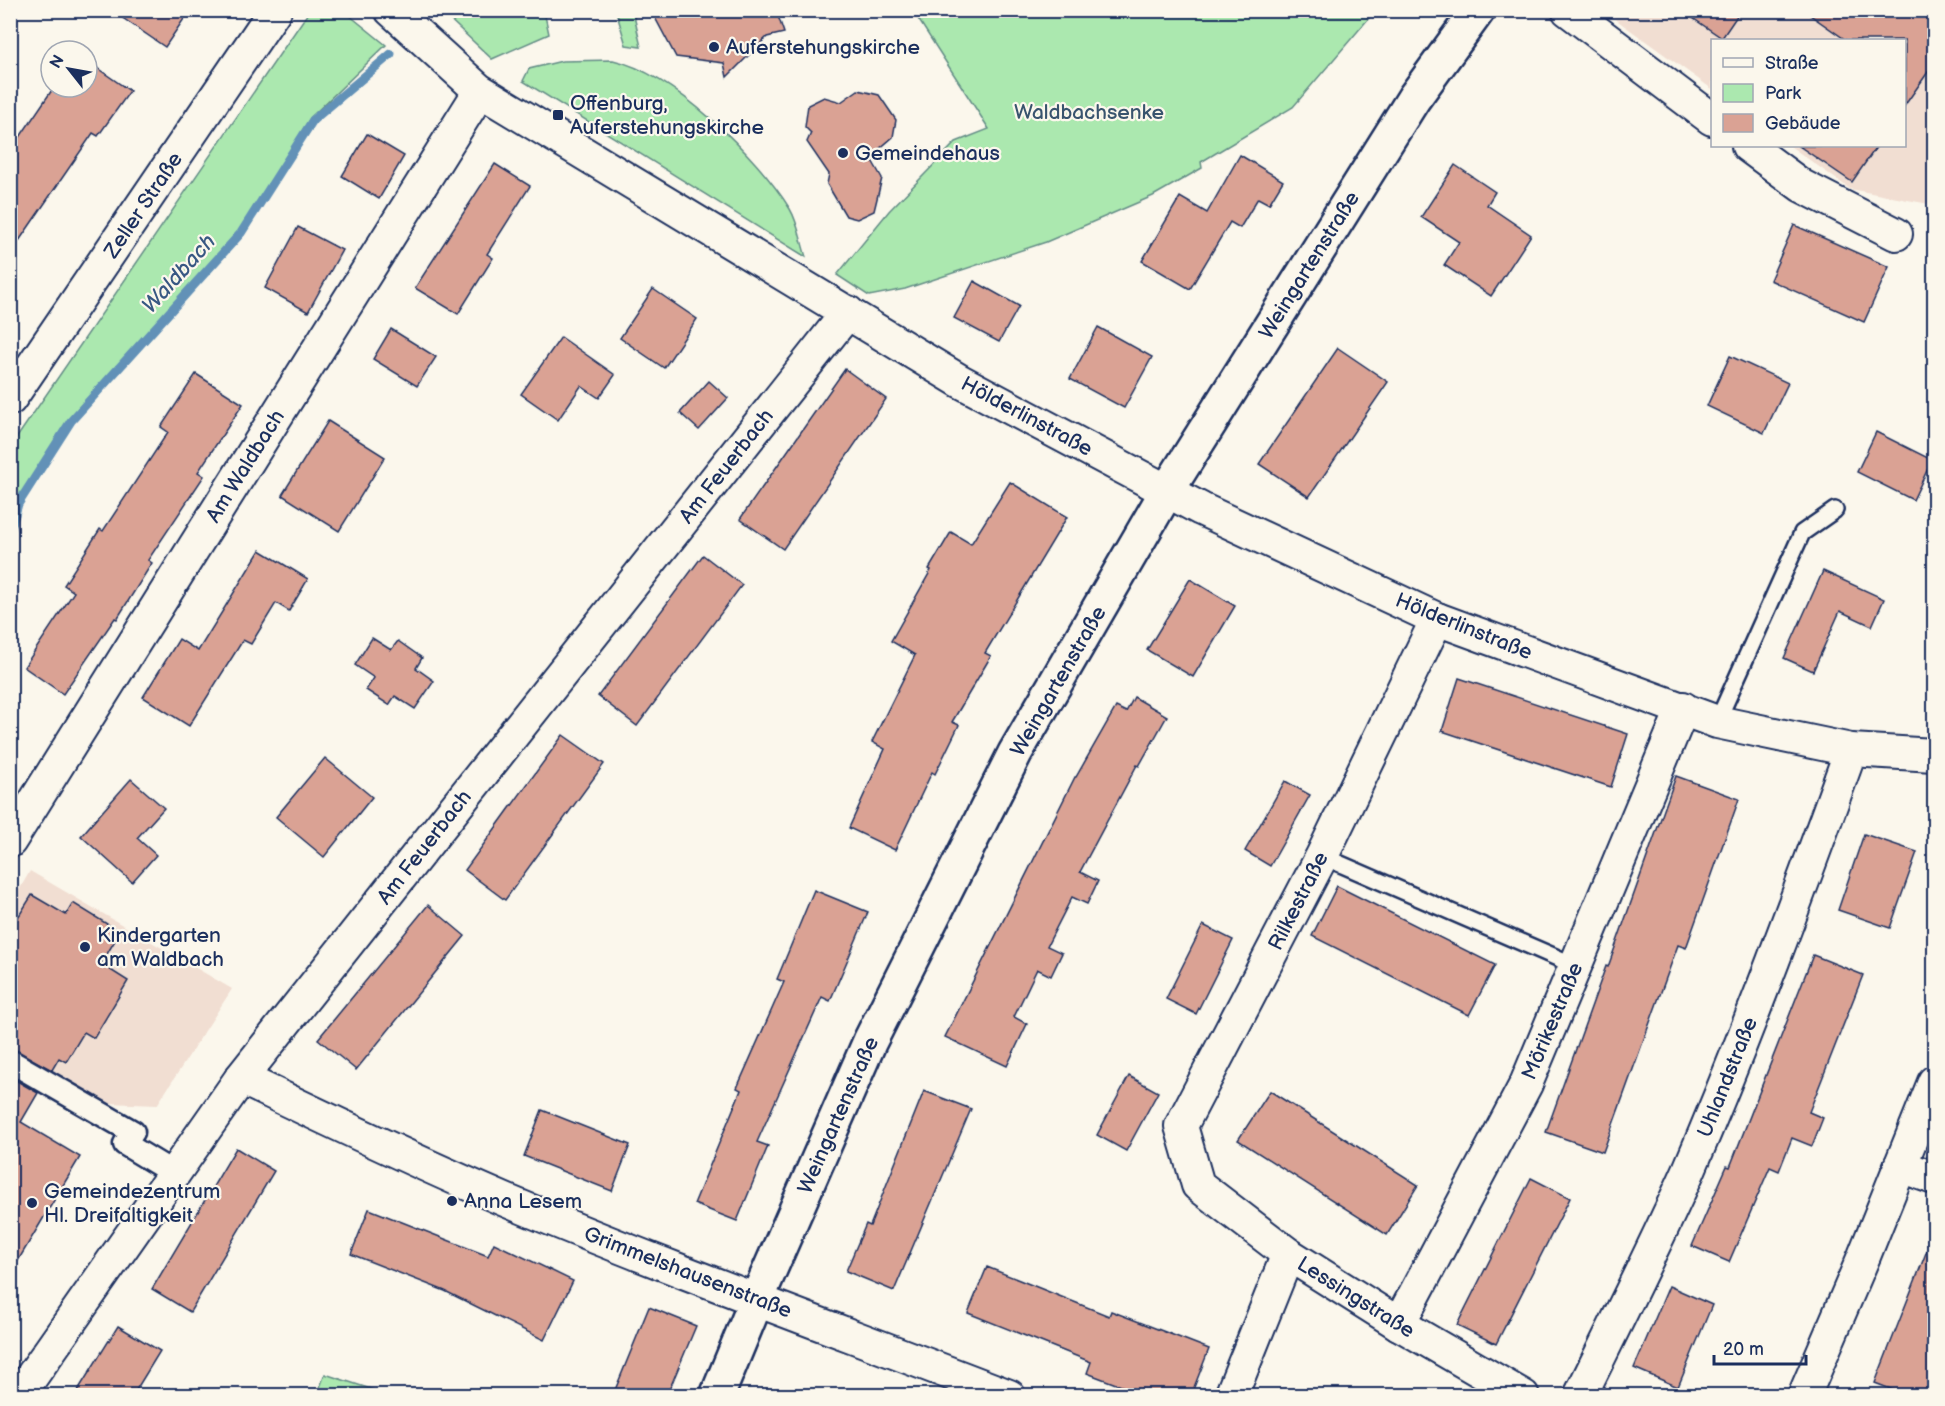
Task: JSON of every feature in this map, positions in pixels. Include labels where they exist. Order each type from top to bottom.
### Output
[{"type":"street","name":"Zeller Straße","points":[[10,399],[275,10]]},
{"type":"street","name":"Hölderlinstraße","points":[[391,10],[480,91],[960,381],[1212,514],[1437,619],[1717,722],[1851,750],[1935,755]]},
{"type":"street","name":"Weingartenstraße","points":[[717,1395],[870,1041],[1015,753],[1167,491],[1414,98],[1478,10]]},
{"type":"street","points":[[1568,10],[1711,117]]},
{"type":"street","name":"Am Waldbach","points":[[10,842],[480,91]]},
{"type":"street","points":[[1749,147],[1802,186],[1896,234]]},
{"type":"street","name":"Am Feuerbach","points":[[18,1395],[241,1078],[848,312]]},
{"type":"street","name":"Rilkestraße","points":[[1198,1185],[1181,1126],[1322,856],[1437,619]]},
{"type":"street","name":"Mörikestraße","points":[[1399,1324],[1526,1084],[1683,708]]},
{"type":"street","name":"Uhlandstraße","points":[[1580,1395],[1683,1182],[1719,1097],[1794,906],[1851,750]]},
{"type":"street","points":[[10,1061],[132,1132],[125,1144],[173,1173]]},
{"type":"street","name":"Grimmelshausenstraße","points":[[241,1078],[374,1142],[506,1200],[1009,1395]]},
{"type":"street","points":[[1804,1395],[1935,1082]]},
{"type":"street","points":[[1900,1166],[1935,1178]]},
{"type":"street","name":"Lessingstraße","points":[[1198,1185],[1288,1254],[1399,1324],[1523,1395]]},
{"type":"street","points":[[1231,1395],[1288,1254]]},
{"type":"lane","points":[[1717,722],[1802,533],[1834,510]]},
{"type":"lane","points":[[1322,856],[1576,966]]},
{"type":"shaded area","points":[[1604,11],[1934,11],[1934,205],[1850,189],[1791,147],[1906,147],[1906,39],[1711,39],[1711,88]]},
{"type":"shaded area","name":"Kindergarten am Waldbach","points":[[30,871],[232,989],[157,1105],[108,1103],[11,1047],[11,904]]},
{"type":"green space","points":[[310,10],[344,11],[386,45],[310,118],[241,233],[71,421],[18,504],[11,532],[11,446]]},
{"type":"green space","points":[[441,11],[544,11],[549,34],[492,59]]},
{"type":"green space","points":[[616,11],[633,11],[641,47],[626,45]]},
{"type":"green space","name":"Waldbachsenke","points":[[913,11],[1375,11],[1293,107],[1201,162],[1202,168],[1153,196],[1046,242],[905,289],[869,296],[837,275],[889,211],[956,142],[989,129]]},
{"type":"green space","points":[[613,60],[637,68],[662,82],[687,99],[736,142],[757,165],[790,209],[806,257],[523,81],[529,69],[562,61]]},
{"type":"green space","points":[[325,1374],[389,1395],[317,1395]]},
{"type":"building","points":[[111,10],[190,10],[165,47]]},
{"type":"building","name":"Auferstehungskirche","points":[[651,10],[776,10],[784,33],[767,37],[727,77],[724,63],[676,57]]},
{"type":"building","points":[[1681,10],[1741,10],[1722,38]]},
{"type":"building","points":[[1803,10],[1935,10],[1935,62],[1906,104],[1906,39],[1845,39]]},
{"type":"building","points":[[99,69],[130,91],[98,136],[93,133],[10,254],[10,130],[20,137],[46,99],[99,99]]},
{"type":"building","name":"Gemeindehaus","points":[[858,90],[879,95],[896,120],[893,137],[870,157],[882,178],[874,211],[857,219],[846,216],[827,184],[829,174],[807,142],[811,133],[805,127],[808,105],[824,97],[841,102]]},
{"type":"building","points":[[367,134],[404,156],[379,199],[342,176]]},
{"type":"building","points":[[1800,147],[1876,147],[1852,182]]},
{"type":"building","points":[[1240,155],[1283,181],[1269,204],[1258,198],[1240,228],[1230,222],[1190,289],[1142,261],[1180,197],[1207,213]]},
{"type":"building","points":[[495,164],[530,186],[487,254],[493,258],[458,314],[415,288]]},
{"type":"building","points":[[1455,165],[1495,192],[1487,205],[1531,235],[1491,296],[1444,265],[1459,242],[1421,217]]},
{"type":"building","points":[[1794,225],[1889,267],[1864,322],[1770,280]]},
{"type":"building","points":[[298,227],[342,250],[308,312],[265,288]]},
{"type":"building","points":[[974,281],[1019,306],[999,342],[954,318]]},
{"type":"building","points":[[653,289],[697,319],[664,368],[620,338]]},
{"type":"building","points":[[1098,327],[1152,357],[1124,408],[1070,379]]},
{"type":"building","points":[[391,329],[436,357],[417,386],[373,359]]},
{"type":"building","points":[[561,337],[615,375],[599,398],[581,386],[558,420],[521,394]]},
{"type":"building","points":[[1338,348],[1388,382],[1309,497],[1259,464]]},
{"type":"building","points":[[1730,356],[1788,383],[1764,433],[1707,406]]},
{"type":"building","points":[[845,369],[886,399],[783,549],[740,519]]},
{"type":"building","points":[[196,374],[243,404],[198,472],[204,476],[148,560],[152,563],[117,619],[115,618],[63,694],[24,667],[74,592],[64,585],[100,529],[103,531],[168,432],[161,427]]},
{"type":"building","points":[[709,381],[728,398],[699,430],[680,413]]},
{"type":"building","points":[[328,421],[385,457],[339,531],[282,495]]},
{"type":"building","points":[[1876,432],[1932,460],[1913,500],[1857,472]]},
{"type":"building","points":[[1010,482],[1067,517],[985,653],[991,656],[952,722],[959,725],[935,774],[932,772],[895,850],[849,828],[885,749],[872,742],[915,655],[891,641],[951,532],[971,544]]},
{"type":"building","points":[[260,550],[308,579],[289,611],[276,603],[251,644],[243,640],[189,726],[143,697],[179,639],[198,651]]},
{"type":"building","points":[[703,555],[742,585],[637,726],[598,696]]},
{"type":"building","points":[[1823,571],[1884,599],[1872,626],[1840,611],[1813,671],[1784,658]]},
{"type":"building","points":[[1190,579],[1235,606],[1193,677],[1147,650]]},
{"type":"building","points":[[372,638],[391,650],[398,641],[422,658],[416,668],[434,681],[415,709],[395,696],[389,705],[366,690],[374,678],[355,665]]},
{"type":"building","points":[[1459,678],[1628,734],[1611,787],[1442,731]]},
{"type":"building","points":[[1134,697],[1167,716],[1139,766],[1137,765],[1080,872],[1098,881],[1087,904],[1072,897],[1047,946],[1062,953],[1051,976],[1037,969],[1014,1017],[1027,1024],[1007,1066],[945,1037],[1075,777],[1116,707],[1126,712]]},
{"type":"building","points":[[563,735],[604,764],[505,900],[465,870]]},
{"type":"building","points":[[325,758],[372,797],[324,857],[276,817]]},
{"type":"building","points":[[1676,776],[1739,799],[1686,948],[1678,945],[1603,1152],[1546,1132]]},
{"type":"building","points":[[131,779],[164,808],[137,838],[156,855],[132,882],[81,836]]},
{"type":"building","points":[[1285,781],[1310,795],[1270,866],[1245,851]]},
{"type":"building","points":[[1864,834],[1917,852],[1890,928],[1838,910]]},
{"type":"building","points":[[1337,886],[1495,965],[1469,1015],[1312,936]]},
{"type":"building","points":[[814,890],[868,912],[830,1001],[822,997],[757,1142],[768,1146],[737,1221],[694,1204],[741,1090],[737,1088],[784,982],[777,979]]},
{"type":"building","points":[[32,895],[66,915],[73,903],[120,932],[101,964],[128,981],[94,1038],[84,1032],[66,1062],[59,1058],[52,1070],[10,1048],[10,930]]},
{"type":"building","points":[[428,905],[465,936],[356,1070],[318,1039]]},
{"type":"building","points":[[1203,925],[1233,940],[1196,1014],[1166,999]]},
{"type":"building","points":[[1813,955],[1863,975],[1809,1112],[1823,1118],[1812,1146],[1792,1138],[1779,1171],[1770,1167],[1729,1262],[1692,1246],[1727,1166],[1730,1167]]},
{"type":"building","points":[[1129,1076],[1158,1092],[1126,1151],[1097,1135]]},
{"type":"building","name":"Gemeindezentrum Hl. Dreifaltigkeit","points":[[10,1077],[38,1093],[21,1122],[80,1157],[10,1274]]},
{"type":"building","points":[[924,1091],[971,1109],[894,1291],[846,1271],[866,1224],[870,1226]]},
{"type":"building","points":[[1270,1091],[1418,1185],[1387,1235],[1238,1140]]},
{"type":"building","points":[[542,1110],[630,1145],[612,1191],[524,1156]]},
{"type":"building","points":[[236,1148],[274,1171],[190,1312],[152,1289]]},
{"type":"building","points":[[1531,1178],[1570,1198],[1496,1344],[1457,1325]]},
{"type":"building","points":[[369,1209],[488,1256],[494,1243],[573,1281],[544,1340],[445,1291],[351,1254]]},
{"type":"building","points":[[1933,1235],[1935,1395],[1906,1395],[1875,1383]]},
{"type":"building","points":[[987,1267],[1109,1316],[1111,1311],[1209,1349],[1191,1395],[1145,1395],[1087,1373],[1091,1362],[968,1313]]},
{"type":"building","points":[[1669,1286],[1712,1305],[1678,1387],[1634,1368]]},
{"type":"building","points":[[649,1307],[696,1326],[667,1395],[613,1395]]},
{"type":"building","points":[[118,1326],[160,1351],[133,1395],[75,1395]]},
{"type":"waterway","name":"Waldbach","points":[[10,532],[18,504],[71,421],[241,233],[313,120],[391,54]]},
{"type":"place","name":"Auferstehungskirche","points":[[714,47]]},
{"type":"place","name":"Offenburg, Auferstehungskirche","points":[[558,115]]},
{"type":"place","name":"Gemeindehaus","points":[[843,153]]},
{"type":"place","name":"Kindergarten am Waldbach","points":[[85,947]]},
{"type":"place","name":"Anna Lesem","points":[[452,1201]]},
{"type":"place","name":"Gemeindezentrum Hl. Dreifaltigkeit","points":[[32,1203]]}]
